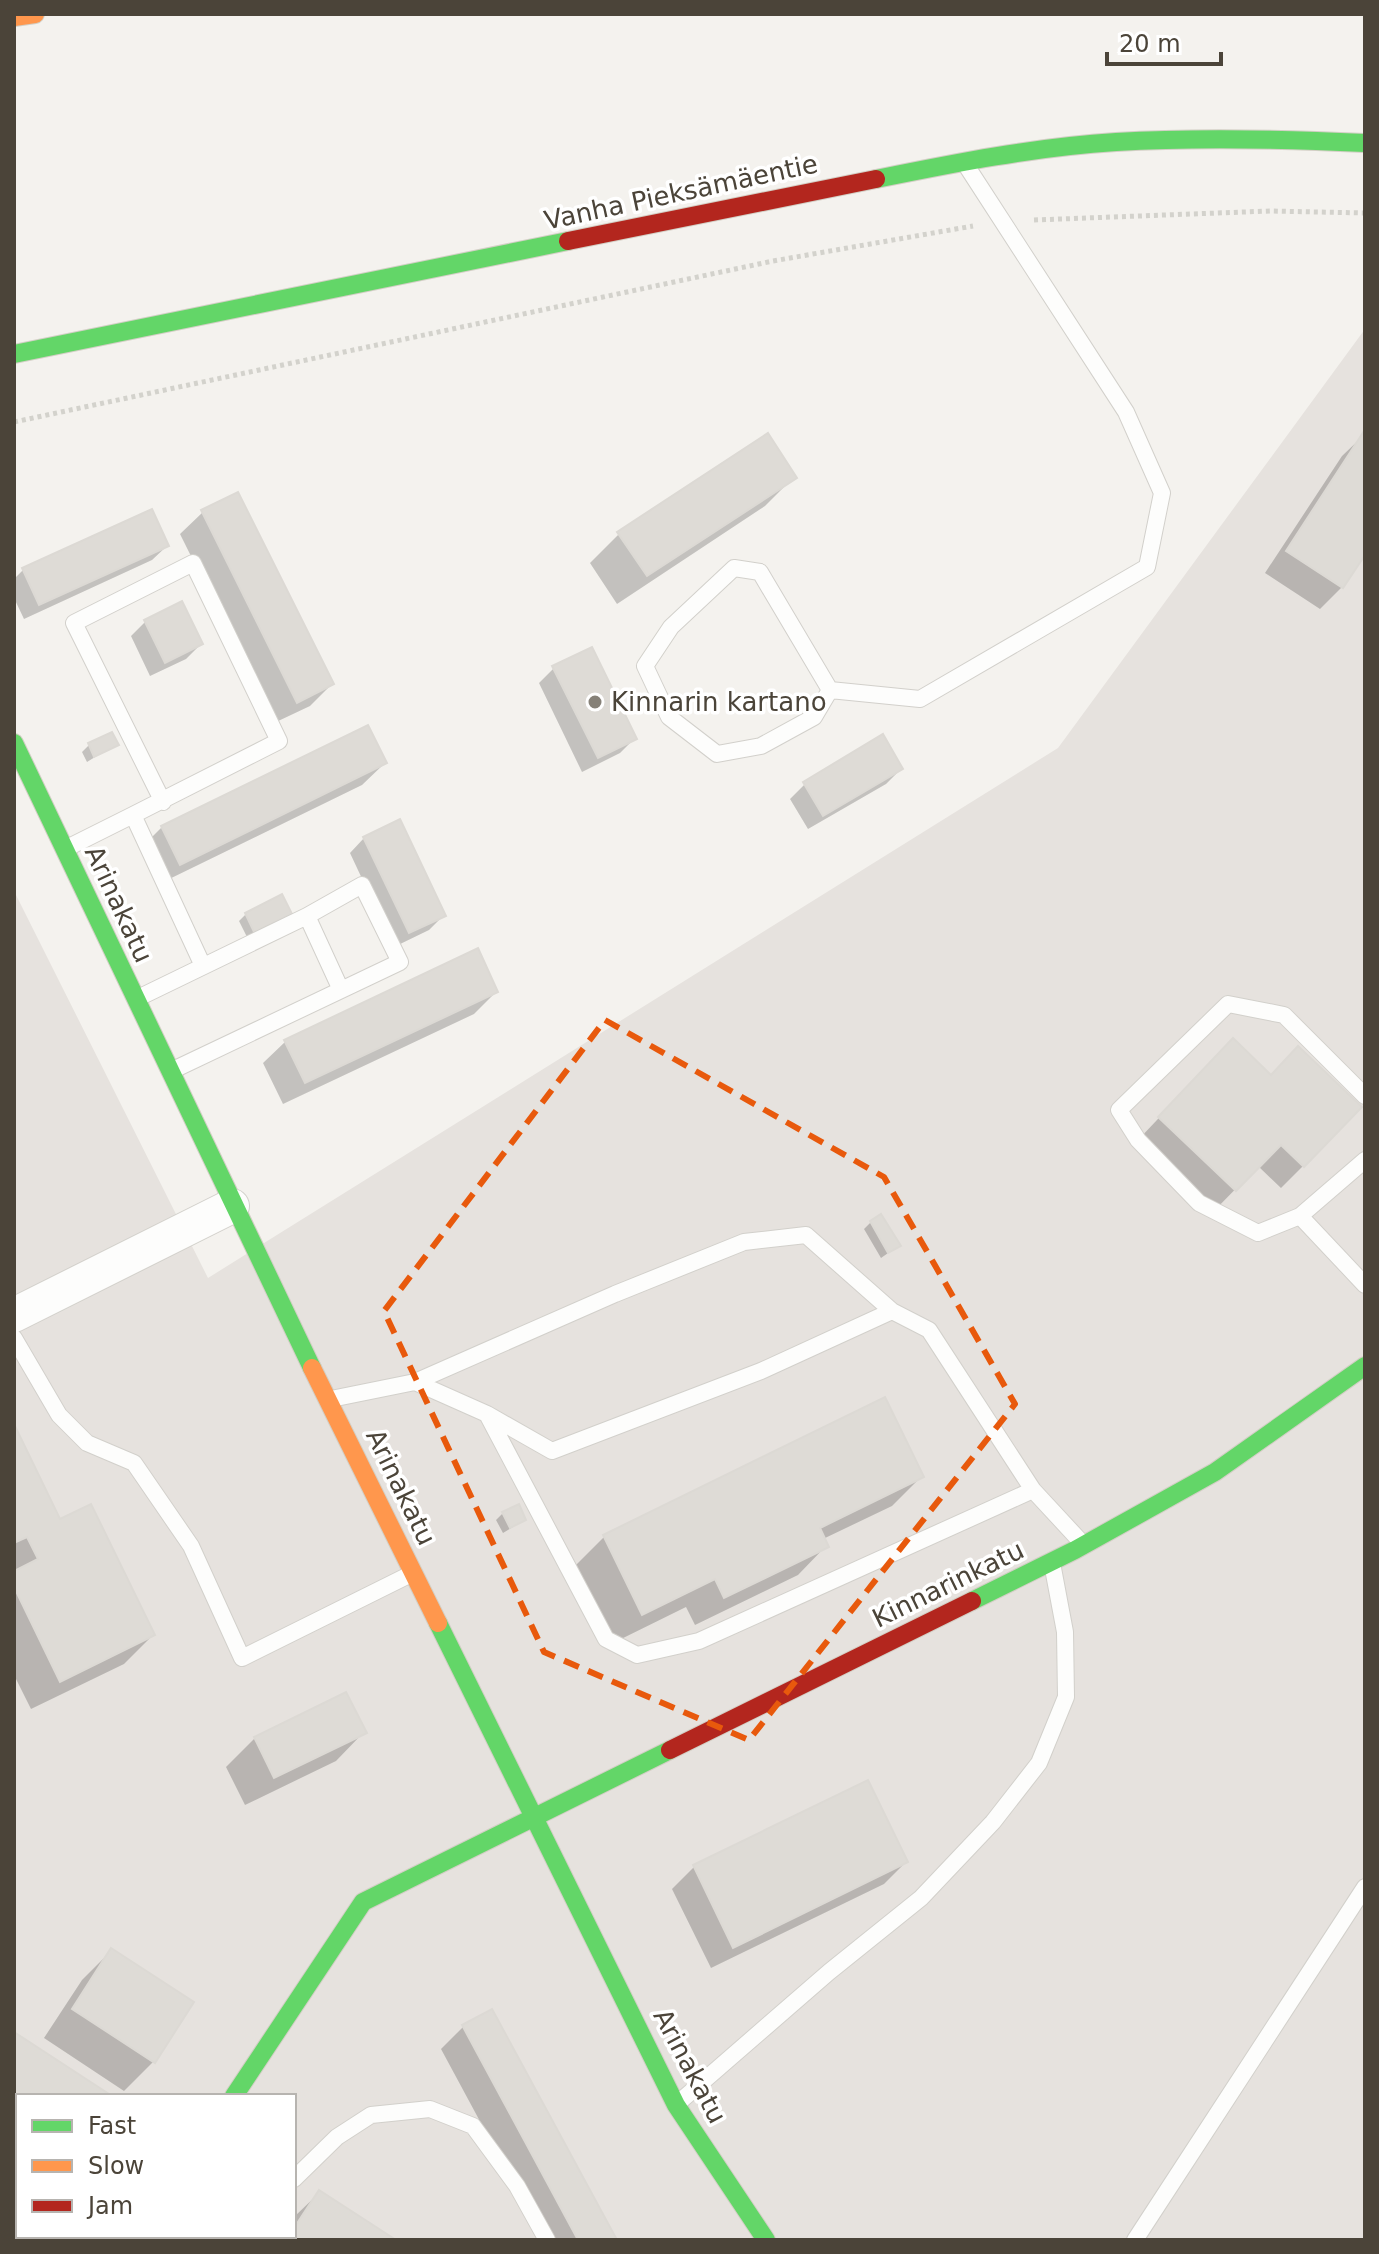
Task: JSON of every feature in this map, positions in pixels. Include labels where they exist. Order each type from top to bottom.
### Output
[{"type":"main road","points":[[14,17],[35,14]]},
{"type":"main road","name":"Vanha Pieksämäentie","points":[[14,354],[964,161],[1115,142],[1267,138],[1365,143]]},
{"type":"main road","name":"Arinakatu","points":[[14,743],[232,1206],[536,1816],[676,2105],[766,2240]]},
{"type":"main road","name":"Kinnarinkatu","points":[[235,2094],[363,1902],[1052,1562],[1215,1472],[1363,1373]]},
{"type":"street","points":[[14,1315],[232,1206]]},
{"type":"lane","points":[[830,690],[920,699],[1147,567],[1162,493],[1126,412],[964,161]]},
{"type":"lane","points":[[64,849],[163,802],[279,741],[193,563],[74,623],[163,802]]},
{"type":"lane","points":[[734,568],[760,572],[830,690],[814,717],[761,746],[717,754],[669,717],[645,666],[671,627],[734,568]]},
{"type":"lane","points":[[133,815],[203,966]]},
{"type":"lane","points":[[135,1000],[307,916],[362,885],[400,962],[169,1072]]},
{"type":"lane","points":[[307,916],[341,990]]},
{"type":"lane","points":[[1365,1096],[1284,1015],[1228,1004],[1119,1110],[1138,1140],[1199,1203],[1258,1233],[1300,1216],[1365,1160]]},
{"type":"lane","points":[[1300,1216],[1365,1285]]},
{"type":"lane","points":[[328,1399],[415,1382],[615,1294],[744,1242],[806,1235],[892,1311],[929,1330],[1033,1490],[1084,1545]]},
{"type":"lane","points":[[415,1382],[487,1414],[552,1451],[761,1371],[892,1311]]},
{"type":"lane","points":[[14,1338],[59,1415],[87,1443],[134,1463],[191,1546],[242,1658],[414,1572]]},
{"type":"lane","points":[[487,1414],[606,1639],[637,1655],[699,1641],[1033,1490]]},
{"type":"lane","points":[[676,2105],[829,1972],[921,1898],[993,1822],[1039,1763],[1066,1697],[1065,1632],[1052,1562]]},
{"type":"lane","points":[[1135,2240],[1365,1887]]},
{"type":"lane","points":[[296,2177],[337,2137],[371,2115],[430,2109],[473,2126],[517,2186],[547,2240]]},
{"type":"path","points":[[14,422],[773,261],[1002,221],[1270,211],[1365,213]]},
{"type":"highlighted area","points":[[605,1020],[884,1177],[1015,1404],[749,1740],[544,1652],[384,1311]]},
{"type":"shaded area","points":[[1365,329],[1365,2240],[14,2240],[14,891],[208,1278],[1058,748]]},
{"type":"building","points":[[1364,431],[1365,555],[1343,588],[1286,551]]},
{"type":"building","points":[[768,433],[797,478],[647,576],[617,532]]},
{"type":"building","points":[[238,492],[334,684],[297,703],[201,510]]},
{"type":"building","points":[[152,509],[169,546],[39,605],[22,568]]},
{"type":"building","points":[[182,601],[203,644],[165,663],[144,620]]},
{"type":"building","name":"Kinnarin kartano","points":[[592,647],[637,739],[598,758],[552,666]]},
{"type":"building","points":[[368,725],[387,763],[180,865],[161,826]]},
{"type":"building","points":[[112,732],[119,745],[94,757],[88,743]]},
{"type":"building","points":[[883,734],[903,769],[823,816],[803,782]]},
{"type":"building","points":[[400,819],[446,916],[409,933],[363,837]]},
{"type":"building","points":[[282,894],[292,914],[254,932],[245,913]]},
{"type":"building","points":[[478,948],[498,992],[305,1083],[284,1040]]},
{"type":"building","points":[[1233,1038],[1271,1075],[1298,1046],[1362,1107],[1304,1167],[1281,1145],[1236,1191],[1158,1117]]},
{"type":"building","points":[[881,1214],[901,1246],[888,1253],[870,1221]]},
{"type":"building","points":[[885,1397],[924,1477],[820,1528],[829,1547],[724,1598],[715,1579],[642,1615],[603,1535]]},
{"type":"building","points":[[14,1424],[60,1519],[91,1504],[155,1635],[60,1682],[14,1587],[14,1571],[38,1559],[27,1537],[14,1543]]},
{"type":"building","points":[[519,1504],[526,1520],[510,1528],[502,1512]]},
{"type":"building","points":[[346,1692],[367,1733],[274,1778],[254,1737]]},
{"type":"building","points":[[868,1780],[908,1862],[733,1948],[693,1865]]},
{"type":"building","points":[[111,1948],[194,2002],[155,2063],[72,2009]]},
{"type":"building","points":[[492,2009],[617,2240],[578,2240],[462,2025]]},
{"type":"building","points":[[14,2032],[109,2094],[16,2094],[14,2116]]},
{"type":"building","points":[[319,2190],[396,2240],[286,2240],[296,2238],[296,2225]]},
{"type":"traffic: fast","points":[[876,179],[1086,144],[1178,139],[1365,143]]},
{"type":"traffic: fast","points":[[14,354],[568,241]]},
{"type":"traffic: fast","points":[[14,743],[312,1368]]},
{"type":"traffic: fast","points":[[972,1601],[1075,1550],[1215,1472],[1365,1366]]},
{"type":"traffic: fast","points":[[438,1623],[676,2105],[766,2240]]},
{"type":"traffic: fast","points":[[235,2094],[363,1902],[670,1750]]},
{"type":"traffic: slow","points":[[14,17],[35,14]]},
{"type":"traffic: slow","points":[[312,1368],[438,1623]]},
{"type":"traffic: jam","points":[[568,241],[876,179]]},
{"type":"traffic: jam","points":[[670,1750],[972,1601]]},
{"type":"place","name":"Kinnarin kartano","points":[[595,702]]}]
